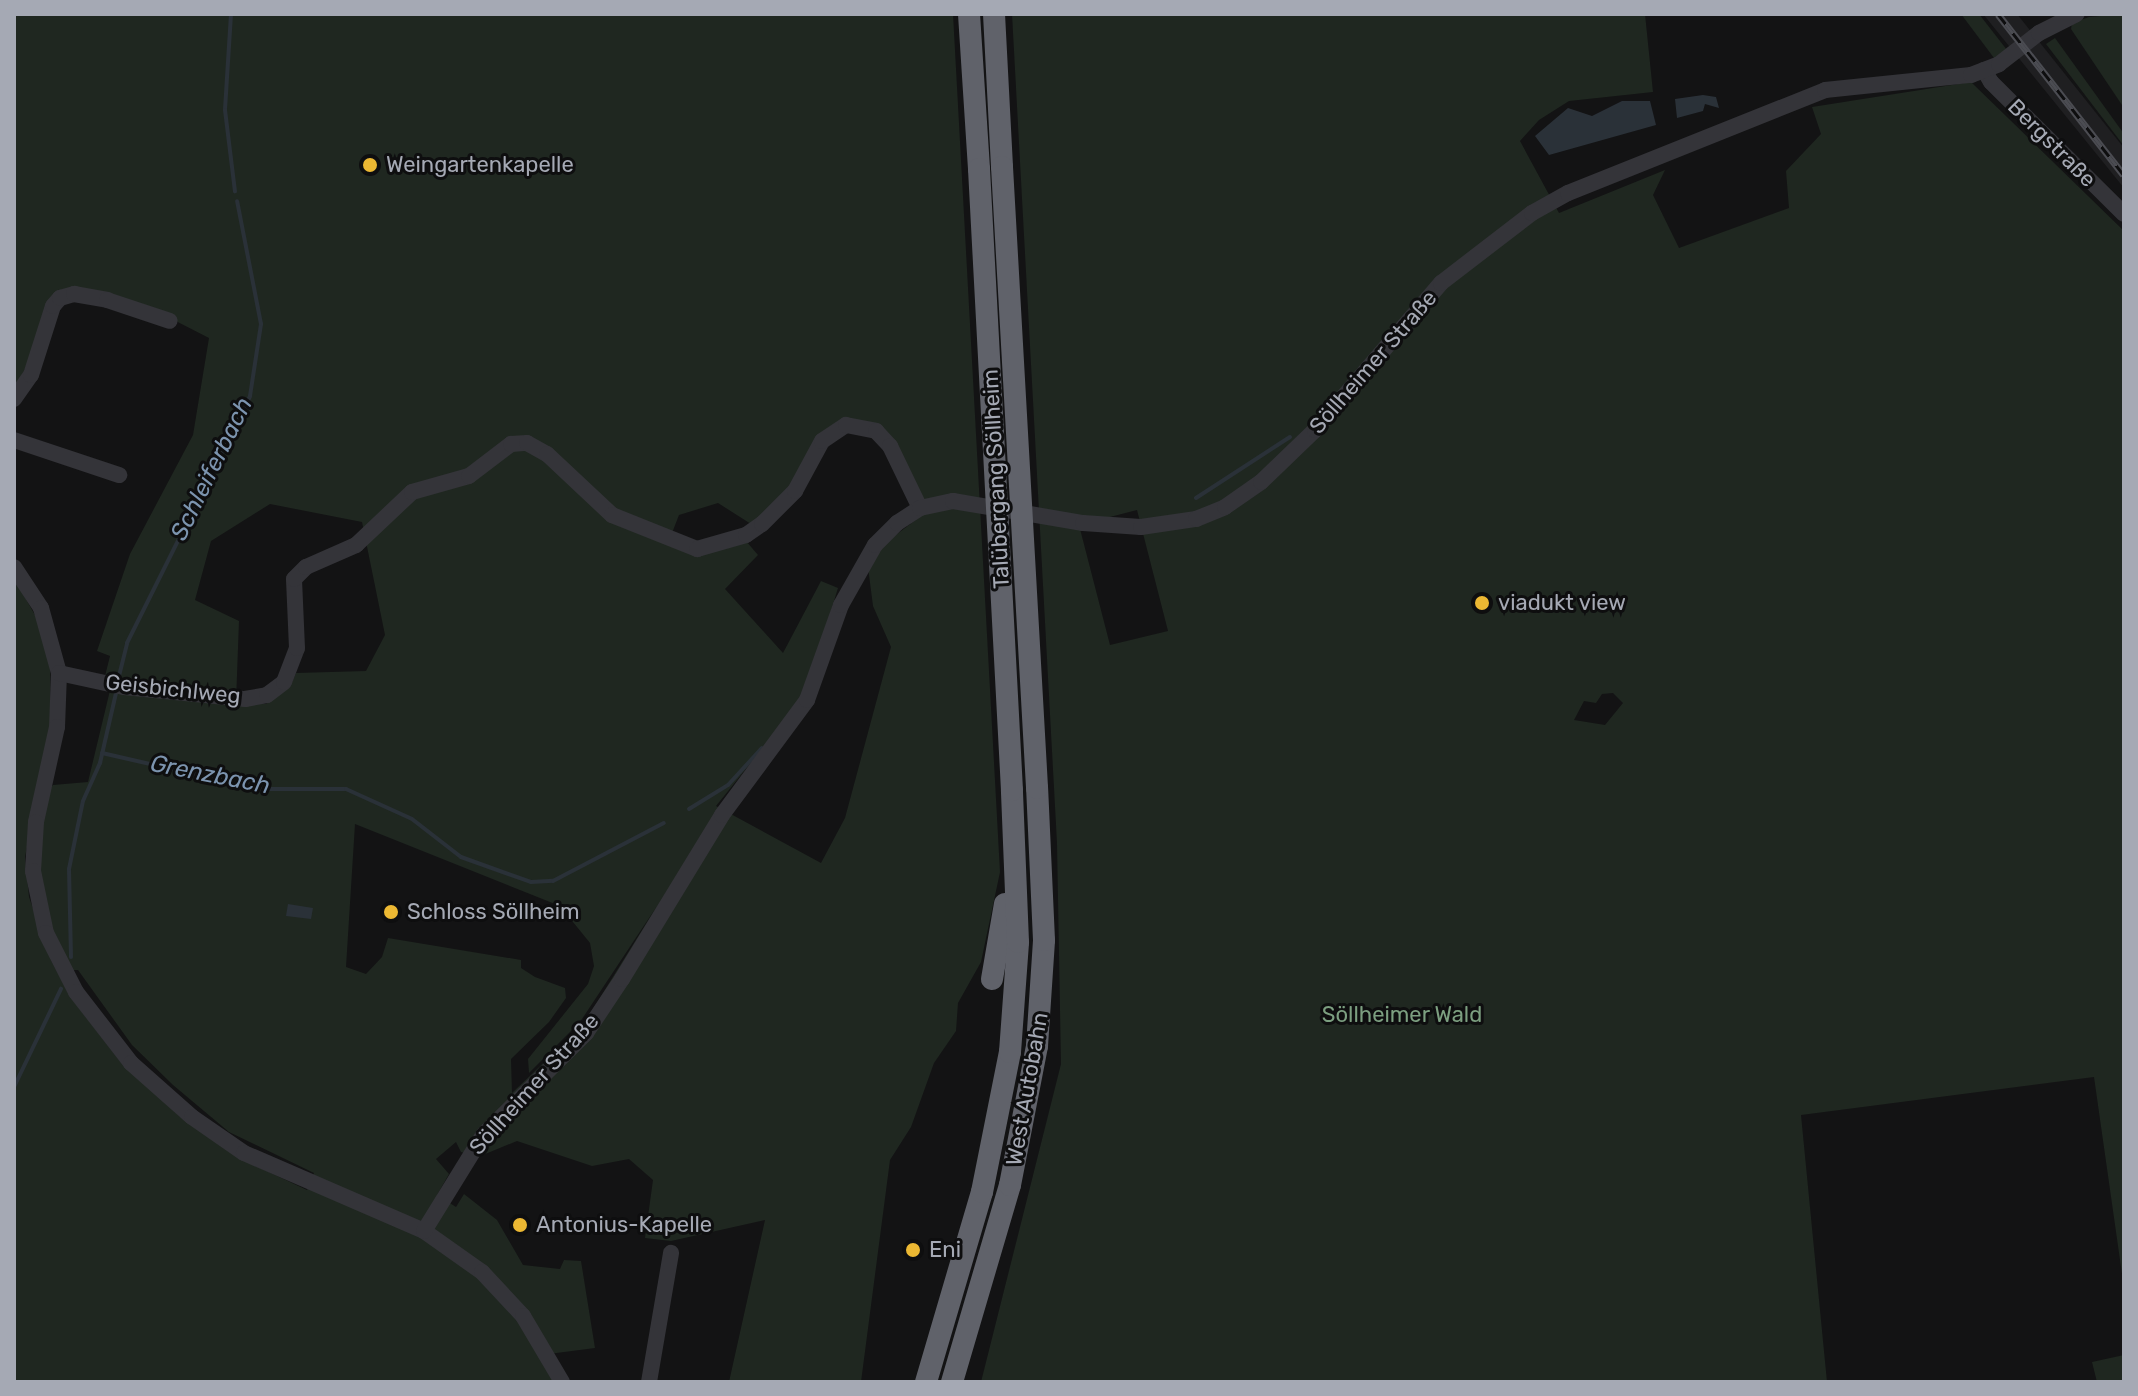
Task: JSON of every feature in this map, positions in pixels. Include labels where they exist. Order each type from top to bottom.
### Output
[{"type":"highway","name":"Talübergang Söllheim","points":[[969,14],[1012,790]]},
{"type":"highway","name":"Talübergang Söllheim","points":[[994,14],[1037,788]]},
{"type":"highway","name":"West Autobahn","points":[[952,1382],[1010,1185],[1037,1046],[1044,940],[1037,788]]},
{"type":"highway","name":"West Autobahn","points":[[926,1382],[982,1192],[1005,1087],[1017,977],[1012,790]]},
{"type":"highway","points":[[992,979],[1003,931],[1006,879],[1015,852]]},
{"type":"street","name":"Söllheimer Straße","points":[[424,1231],[484,1134],[586,1033],[722,815],[807,700],[841,605],[875,545],[920,508],[967,501],[1105,526],[1196,519],[1261,482],[1315,430],[1441,283],[1568,193],[1612,179],[1825,90],[1984,70],[2077,14]]},
{"type":"street","name":"Bergstraße","points":[[1984,70],[1991,82],[2124,214]]},
{"type":"street","points":[[14,399],[31,375],[53,306],[60,298],[74,294],[107,300],[170,321]]},
{"type":"street","name":"Geisbichlweg","points":[[59,673],[124,687],[245,699],[267,695],[284,682],[297,648],[294,579],[306,567],[356,545],[412,492],[469,476],[511,444],[527,443],[547,454],[612,515],[697,549],[735,540],[762,524],[795,491],[822,441],[846,425],[876,431],[890,446],[920,508]]},
{"type":"street","points":[[14,440],[119,475]]},
{"type":"street","points":[[14,567],[41,608],[59,673],[57,727],[36,822],[33,871],[46,933],[76,992],[131,1063],[192,1117],[244,1153],[424,1231],[504,1294],[562,1382]]},
{"type":"street","points":[[649,1382],[671,1253]]},
{"type":"shaded area","points":[[1983,14],[2017,14],[2124,148],[2124,188]]},
{"type":"shaded area","points":[[1703,95],[1716,97],[1719,108],[1705,104],[1703,111],[1677,118],[1675,99]]},
{"type":"shaded area","points":[[1622,101],[1650,101],[1656,125],[1549,155],[1535,136],[1568,108],[1592,116]]},
{"type":"shaded area","points":[[288,904],[313,908],[311,919],[286,916]]},
{"type":"green space","points":[[14,14],[953,14],[1000,872],[981,962],[958,1003],[956,1031],[934,1063],[911,1127],[890,1160],[861,1382],[729,1382],[765,1220],[671,1241],[645,1238],[653,1180],[629,1159],[592,1166],[517,1141],[478,1157],[461,1152],[456,1142],[436,1159],[449,1174],[437,1195],[456,1207],[464,1194],[497,1220],[523,1265],[560,1269],[564,1260],[581,1261],[595,1348],[541,1355],[555,1382],[14,1382],[14,578],[40,624],[50,661],[51,726],[25,857],[29,897],[51,960],[71,998],[119,1060],[179,1116],[258,1167],[307,1190],[314,1173],[229,1132],[173,1085],[132,1045],[78,970],[70,970],[54,936],[38,866],[46,794],[53,785],[88,782],[112,682],[104,680],[110,656],[97,651],[130,554],[193,435],[209,338],[166,316],[58,295],[14,393]],"holes":[[[844,420],[895,445],[925,513],[889,540],[868,567],[873,606],[891,647],[845,818],[821,863],[716,806],[795,708],[808,685],[838,588],[821,581],[783,653],[725,589],[758,555],[746,541],[681,548],[672,533],[679,515],[718,503],[751,524],[793,488]],[[270,504],[362,522],[385,635],[366,671],[296,673],[290,687],[266,704],[236,702],[239,621],[195,600],[211,541]],[[355,824],[560,906],[590,943],[594,966],[588,984],[528,1059],[529,1073],[580,1022],[657,906],[583,1025],[512,1093],[511,1059],[549,1022],[566,998],[565,988],[535,977],[521,968],[521,960],[388,938],[382,957],[366,974],[346,967]]]},
{"type":"green space","name":"Söllheimer Wald","points":[[1012,14],[1645,14],[1653,92],[1569,101],[1539,120],[1520,141],[1559,213],[1665,170],[1653,195],[1679,248],[1789,208],[1786,171],[1821,134],[1812,107],[1971,82],[2124,231],[2124,1288],[2094,1077],[1801,1115],[1827,1382],[981,1382],[1061,1064],[1057,843]],"holes":[[[1137,510],[1168,631],[1110,645],[1079,525]],[[1613,693],[1623,703],[1605,725],[1574,720],[1584,701],[1596,703],[1602,694]]]},
{"type":"green space","points":[[1961,14],[1979,14],[2007,50],[1994,58]]},
{"type":"green space","points":[[2124,14],[2124,108],[2071,29],[2072,23],[2089,17]]},
{"type":"green space","points":[[2055,38],[2124,134],[2124,146],[2046,44]]},
{"type":"green space","points":[[2124,1355],[2124,1382],[2097,1382],[2092,1362]]},
{"type":"waterway","name":"Schleiferbach","points":[[231,14],[225,110],[235,191]]},
{"type":"waterway","name":"Schleiferbach","points":[[118,680],[127,643],[250,396],[261,324],[237,201]]},
{"type":"waterway","name":"Grenzbach","points":[[1196,498],[1290,437]]},
{"type":"waterway","name":"Schleiferbach","points":[[71,957],[69,869],[83,801],[100,763],[116,693]]},
{"type":"waterway","name":"Grenzbach","points":[[689,809],[728,785],[762,748]]},
{"type":"waterway","name":"Grenzbach","points":[[102,753],[259,789],[346,789],[412,819],[461,857],[531,882],[553,881],[664,823]]},
{"type":"waterway","name":"Schleiferbach","points":[[14,1087],[61,989]]},
{"type":"railway","points":[[1998,14],[2124,175]]},
{"type":"place","name":"Weingartenkapelle","points":[[370,165]]},
{"type":"place","name":"viadukt view","points":[[1482,603]]},
{"type":"place","name":"Schloss Söllheim","points":[[391,912]]},
{"type":"place","name":"Antonius-Kapelle","points":[[520,1225]]},
{"type":"place","name":"Eni","points":[[913,1250]]}]
